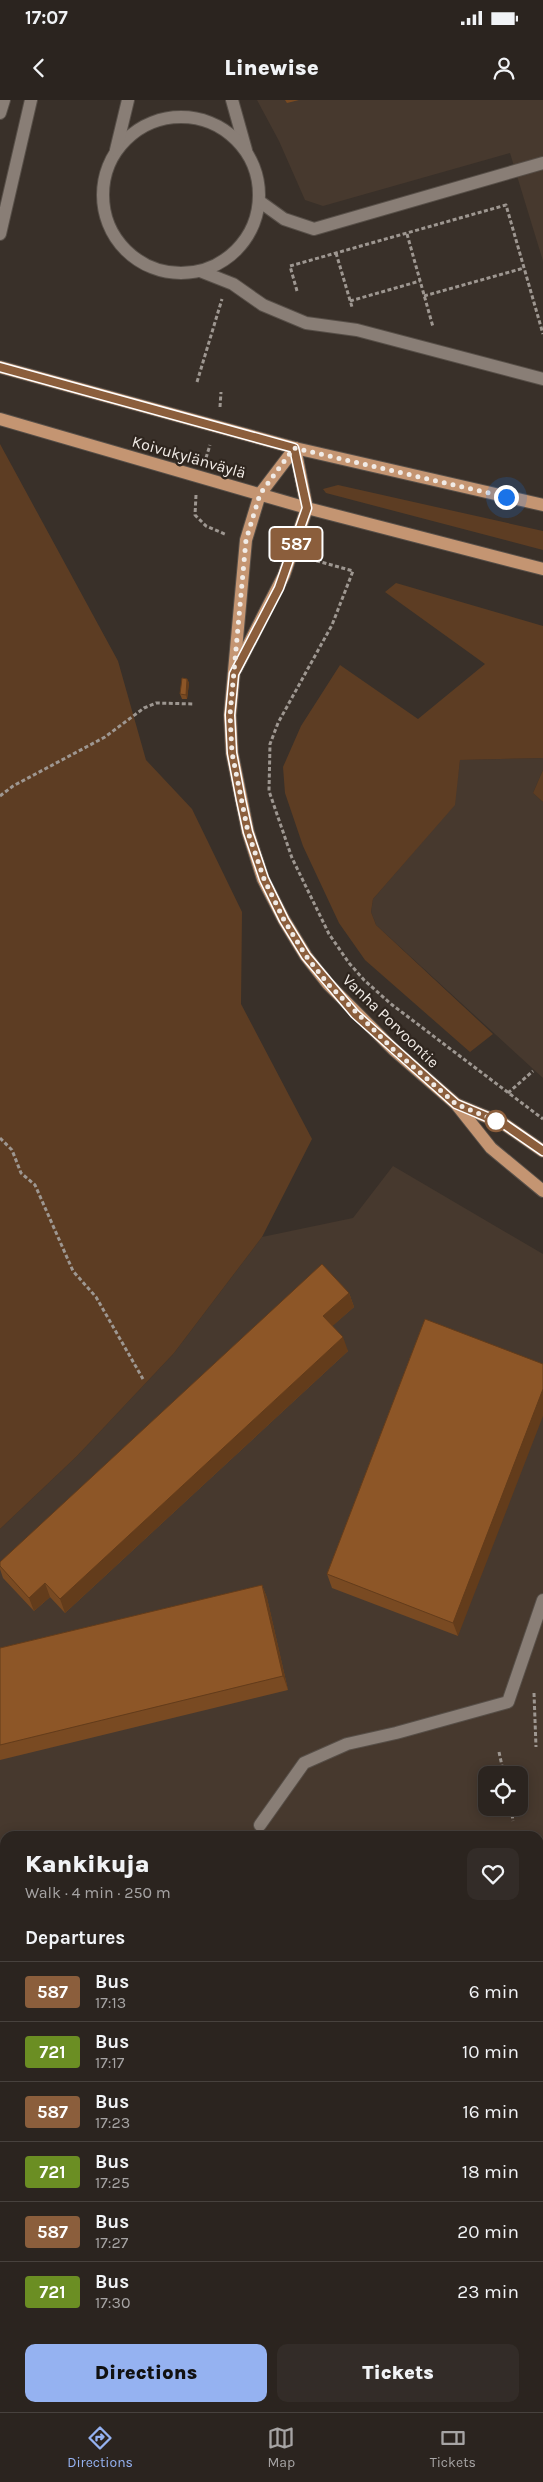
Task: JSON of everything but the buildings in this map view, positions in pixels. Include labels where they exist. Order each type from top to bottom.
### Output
[{"type":"main road","points":[[0,366],[294,448],[543,505]]},
{"type":"main road","name":"Koivukylänväylä","points":[[0,419],[307,508],[543,569]]},
{"type":"main road","name":"Vanha Porvoontie","points":[[294,448],[260,494],[246,540],[230,715],[232,753],[248,832],[264,879],[284,920],[306,956],[350,1008],[394,1050],[456,1104],[491,1148],[543,1191]]},
{"type":"main road","name":"Vanha Porvoontie","points":[[234,674],[277,592],[293,554],[307,508],[294,448]]},
{"type":"main road","name":"Vanha Porvoontie","points":[[456,1104],[504,1124],[543,1151]]},
{"type":"street","points":[[0,113],[4,100]]},
{"type":"street","points":[[0,234],[31,100]]},
{"type":"street","points":[[128,100],[116,150],[106,171],[102,195],[105,218],[116,240],[132,257],[153,269],[176,274],[200,271],[222,262],[241,246],[253,225],[259,201],[256,176],[232,100]]},
{"type":"street","points":[[116,150],[135,132],[158,120],[183,117],[209,122],[231,135],[248,155]]},
{"type":"street","points":[[259,201],[284,219],[314,228],[537,164]]},
{"type":"street","points":[[200,271],[233,284],[263,305],[306,323],[357,330],[543,379]]},
{"type":"street","points":[[260,1825],[304,1764],[347,1744],[396,1733],[508,1702],[543,1600]]},
{"type":"path","points":[[297,291],[290,266],[506,205],[543,334]]},
{"type":"path","points":[[407,233],[433,327]]},
{"type":"path","points":[[336,253],[352,307]]},
{"type":"path","points":[[424,296],[524,268]]},
{"type":"path","points":[[350,301],[420,280]]},
{"type":"path","points":[[197,382],[222,300]]},
{"type":"path","points":[[353,572],[332,625],[278,723],[270,744],[269,791],[292,858],[329,934],[349,963],[391,1004],[543,1119]]},
{"type":"path","points":[[0,796],[13,786],[105,737],[144,708],[156,703],[194,704]]},
{"type":"path","points":[[508,1093],[533,1071]]},
{"type":"path","points":[[0,1144],[1,1139]]},
{"type":"path","points":[[1,1139],[12,1150],[21,1173],[35,1185],[73,1271],[96,1297],[143,1379]]},
{"type":"path","points":[[535,1686],[533,1694],[536,1747]]},
{"type":"path","points":[[499,1752],[502,1766]]},
{"type":"path","points":[[512,1816],[513,1821]]},
{"type":"shaded area","points":[[257,100],[543,100],[543,261],[510,153],[323,206],[305,200],[279,141]]},
{"type":"shaded area","points":[[0,444],[118,661],[146,760],[192,809],[242,912],[241,1004],[312,1139],[262,1237],[174,1353],[77,1456],[0,1529]]},
{"type":"shaded area","points":[[338,485],[543,531],[543,550],[326,493],[323,489]]},
{"type":"shaded area","points":[[396,583],[543,626],[543,758],[460,760],[455,805],[373,899],[371,912],[376,925],[493,1034],[470,1052],[365,960],[339,923],[303,846],[285,793],[283,767],[301,726],[340,665],[418,719],[485,664],[385,592]]},
{"type":"shaded area","points":[[543,758],[543,770],[533,793],[543,802],[543,1078],[376,925],[371,912],[373,899],[454,805],[460,760]]},
{"type":"shaded area","points":[[543,770],[543,802],[533,793]]},
{"type":"shaded area","points":[[393,1166],[543,1254],[543,1831],[0,1831],[0,1529],[77,1456],[174,1353],[262,1237],[353,1218]]},
{"type":"bus line","name":"587","points":[[0,367],[294,448],[307,508],[293,554],[274,600],[234,674],[230,715],[232,753],[241,800],[248,832],[264,879],[284,920],[306,956],[355,1014],[456,1104],[504,1124],[543,1151]]},
{"type":"route","points":[[496,1121],[504,1124],[456,1104],[355,1014],[306,956],[284,920],[264,879],[248,832],[232,753],[230,715],[246,540],[260,494],[294,448],[506,497]]}]
